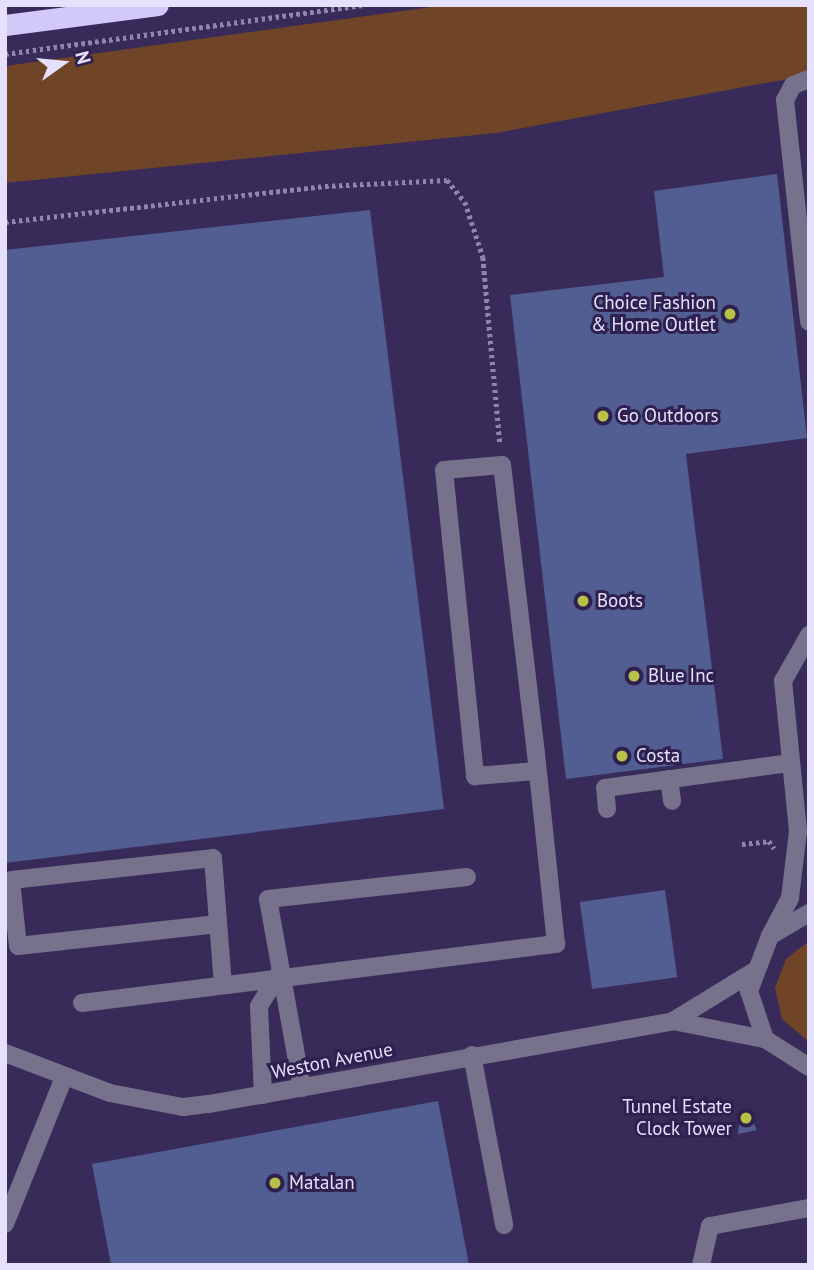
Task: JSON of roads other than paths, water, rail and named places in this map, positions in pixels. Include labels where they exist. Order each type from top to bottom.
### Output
[{"type":"highway","points":[[5,25],[158,5]]},
{"type":"street","points":[[809,79],[793,86],[785,100],[809,322]]},
{"type":"street","points":[[82,1003],[223,985],[279,974],[556,944],[537,771],[502,465],[444,470],[475,776],[537,771]]},
{"type":"street","points":[[808,1068],[765,1039],[751,1009],[751,972],[790,898],[798,831],[789,763],[783,681],[809,635]]},
{"type":"street","points":[[607,809],[605,788],[789,763]]},
{"type":"street","points":[[669,779],[672,801]]},
{"type":"street","points":[[798,831],[809,851]]},
{"type":"street","points":[[218,924],[18,946],[11,880],[213,858],[223,985]]},
{"type":"street","points":[[302,1088],[279,974],[268,899],[467,877]]},
{"type":"street","points":[[770,936],[809,913]]},
{"type":"street","name":"Weston Avenue","points":[[673,1021],[751,972]]},
{"type":"street","points":[[263,1095],[259,1006],[279,974]]},
{"type":"street","name":"Weston Avenue","points":[[5,1053],[64,1077],[183,1107],[673,1021],[765,1039]]},
{"type":"street","points":[[472,1055],[504,1225]]},
{"type":"street","points":[[5,1224],[64,1077]]},
{"type":"street","points":[[701,1265],[710,1226],[809,1208]]},
{"type":"place","name":"Choice Fashion & Home Outlet","points":[[730,314]]},
{"type":"place","name":"Go Outdoors","points":[[603,416]]},
{"type":"place","name":"Boots","points":[[583,601]]},
{"type":"place","name":"Blue Inc","points":[[634,676]]},
{"type":"place","name":"Costa","points":[[622,756]]},
{"type":"place","name":"Tunnel Estate Clock Tower","points":[[746,1118]]},
{"type":"place","name":"Matalan","points":[[275,1183]]}]
